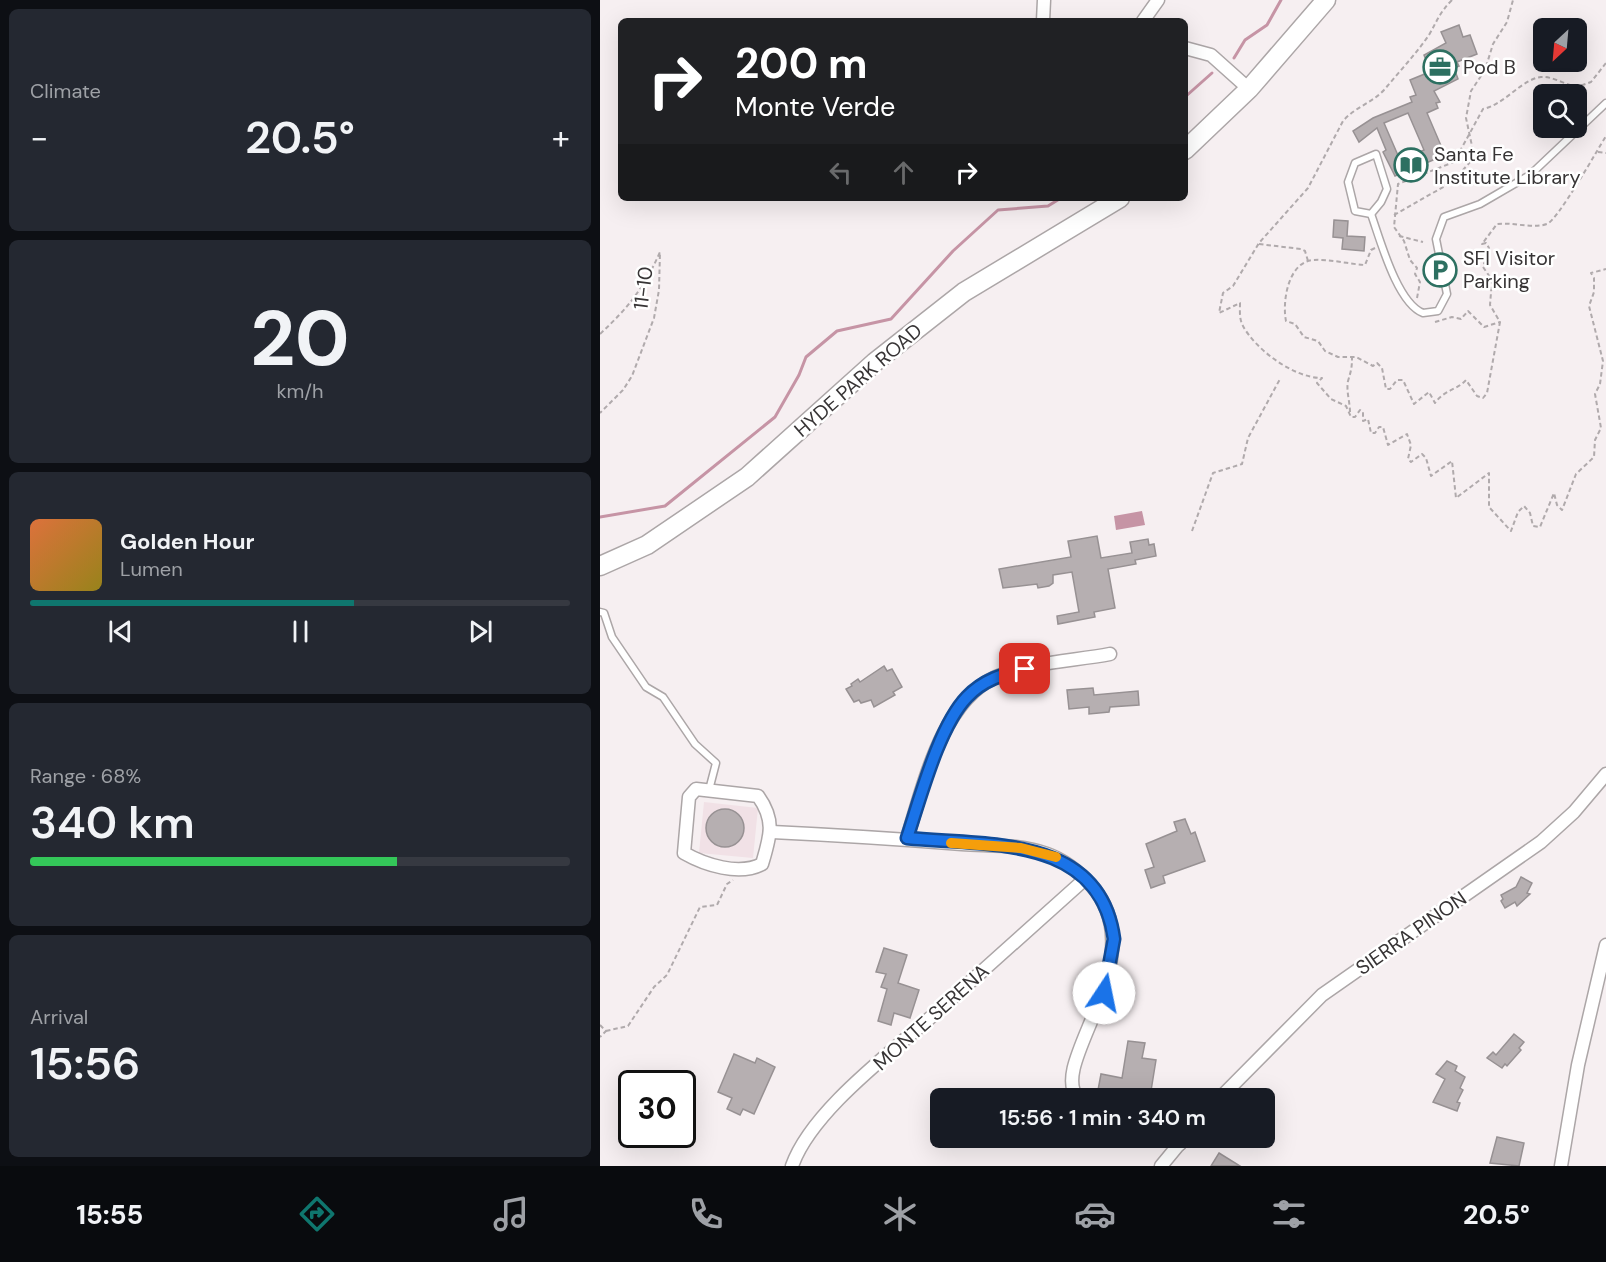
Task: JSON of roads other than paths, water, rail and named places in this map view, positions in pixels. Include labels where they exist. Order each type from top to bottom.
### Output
[{"type":"main road","points":[[1188,147],[1249,89],[1326,0]]},
{"type":"main road","name":"HYDE PARK ROAD","points":[[600,566],[647,545],[747,477],[875,362],[958,296],[1010,262],[1115,201]]},
{"type":"street","points":[[1043,18],[1044,0]]},
{"type":"street","points":[[1145,18],[1158,0]]},
{"type":"street","points":[[1188,49],[1211,55],[1249,89]]},
{"type":"street","points":[[907,838],[946,730],[958,708],[971,693],[992,679],[1014,671],[1110,654]]},
{"type":"street","name":"SIERRA PINON","points":[[1230,1088],[1322,995],[1541,842],[1574,812],[1606,774]]},
{"type":"street","points":[[696,789],[758,796],[766,807],[772,832],[762,864],[752,869],[704,865],[684,853],[689,797],[696,789]]},
{"type":"street","points":[[772,832],[907,838],[1040,852],[1064,862],[1085,879],[1106,908],[1114,939],[1104,993],[1077,1056],[1073,1075],[1074,1088]]},
{"type":"street","name":"MONTE SERENA","points":[[792,1166],[798,1149],[809,1133],[852,1088],[1085,879]]},
{"type":"street","points":[[1561,1166],[1578,1065],[1606,945]]},
{"type":"street","points":[[1161,1166],[1176,1148]]},
{"type":"lane","points":[[1371,214],[1404,296],[1413,308],[1427,314],[1442,307],[1447,294],[1437,239],[1444,217],[1480,204],[1530,175],[1606,103]]},
{"type":"lane","points":[[1376,154],[1387,189],[1381,202],[1371,214],[1355,211],[1348,182],[1355,163],[1376,154]]},
{"type":"lane","points":[[600,612],[604,613],[612,637],[646,687],[663,697],[695,744],[716,763],[709,790]]},
{"type":"waterway","points":[[1234,58],[1245,40],[1267,25],[1281,0]]},
{"type":"waterway","points":[[1188,94],[1212,73]]},
{"type":"waterway","points":[[600,517],[665,506],[775,417],[799,375],[806,357],[837,331],[891,319],[953,251],[998,210],[1048,206],[1056,201]]},
{"type":"place","name":"Pod B","points":[[1440,67]]},
{"type":"place","name":"Santa Fe Institute Library","points":[[1411,165]]},
{"type":"place","name":"SFI Visitor Parking","points":[[1440,270]]}]
